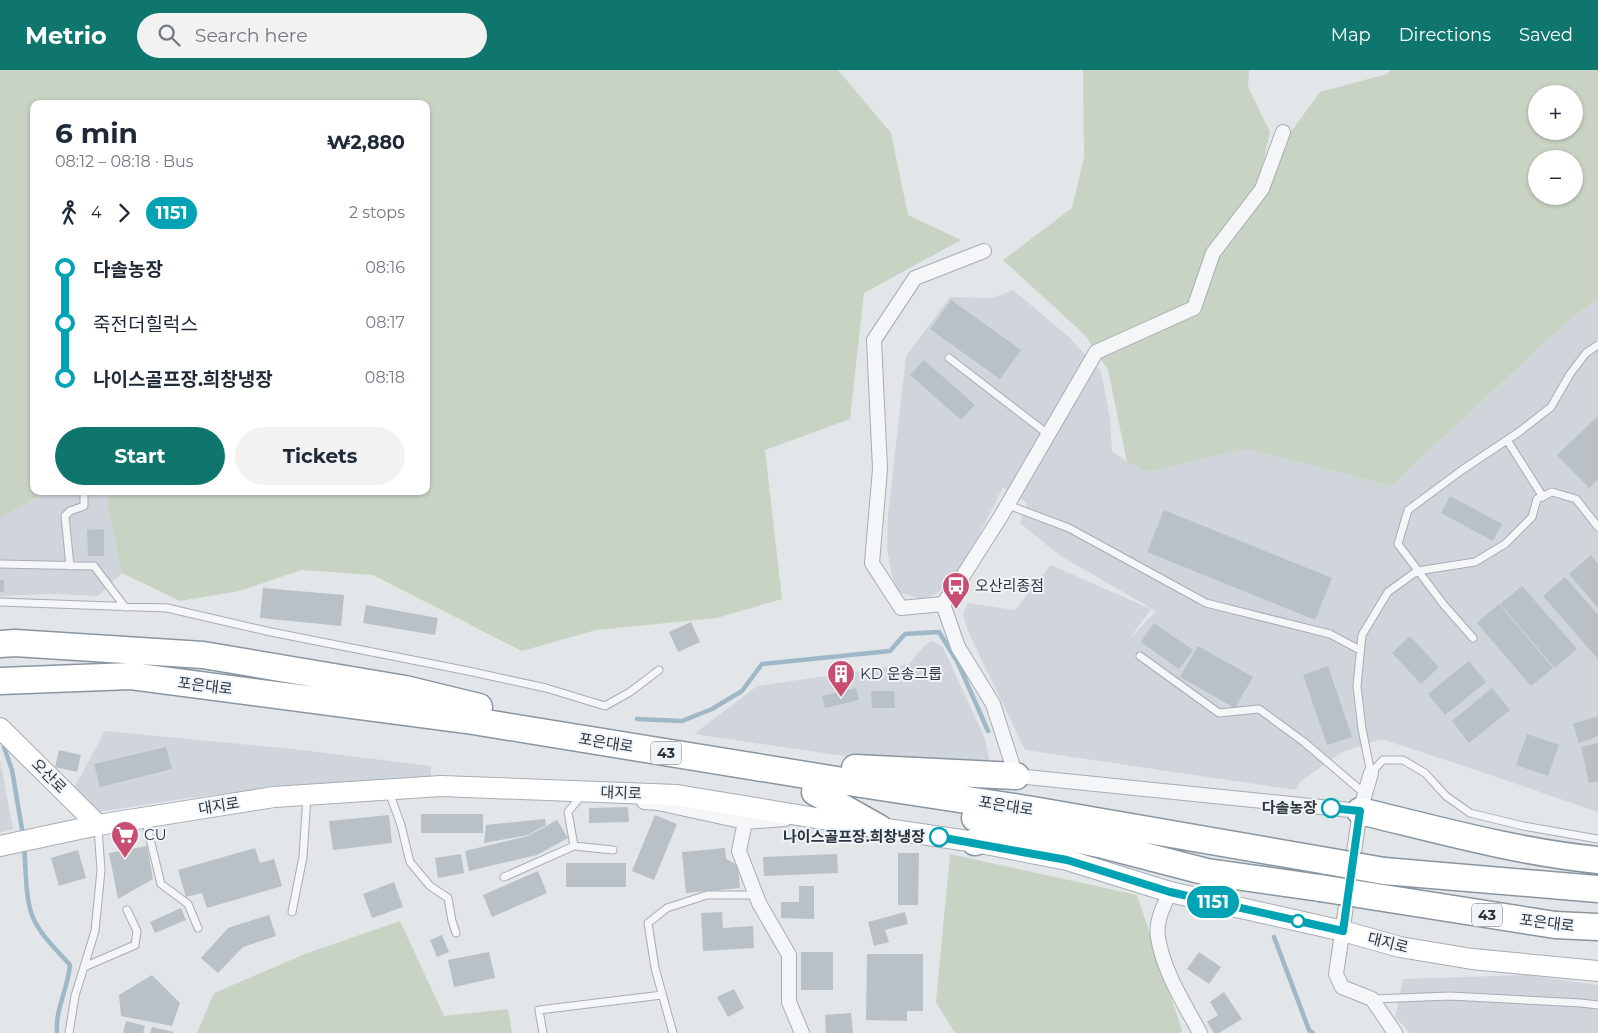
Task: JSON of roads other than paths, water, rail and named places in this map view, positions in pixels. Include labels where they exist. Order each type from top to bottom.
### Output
[{"type":"highway","points":[[0,644],[48,644],[203,655],[405,689],[524,717],[683,747],[863,768],[1016,776]]},
{"type":"highway","name":"포은대로","points":[[1,687],[131,676],[467,720],[1043,811],[1384,871],[1598,889]]},
{"type":"highway","name":"포은대로","points":[[1,687],[220,699],[293,708],[562,749],[815,792],[846,795],[1023,827],[1099,844],[1207,872],[1555,925],[1598,927]]},
{"type":"highway","points":[[524,717],[563,736]]},
{"type":"highway","points":[[656,751],[683,747]]},
{"type":"highway","points":[[815,792],[879,828]]},
{"type":"highway","points":[[1363,803],[1485,841],[1563,856],[1598,860]]},
{"type":"highway","points":[[975,842],[1023,827]]},
{"type":"main road","name":"오산로","points":[[0,728],[98,825]]},
{"type":"main road","name":"대지로","points":[[16,842],[98,825],[274,798],[307,795],[441,786],[677,795],[799,816],[975,842],[1067,860],[1170,892],[1343,931],[1400,947],[1472,959],[1598,971]]},
{"type":"street","points":[[984,251],[914,278],[874,340],[880,469],[872,563],[901,608],[942,604],[961,579],[1008,505],[1096,352],[1194,308],[1213,253],[1262,189],[1283,132]]},
{"type":"street","points":[[942,604],[958,647],[993,704],[1016,776],[1363,803]]},
{"type":"street","points":[[1371,773],[1363,803],[1336,974],[1342,987],[1372,999],[1395,1033]]},
{"type":"street","name":"대지로","points":[[441,786],[658,804],[745,822],[799,816]]},
{"type":"street","points":[[745,822],[739,852],[755,895],[789,955],[789,1002],[802,1033]]},
{"type":"street","points":[[1170,892],[1162,910],[1157,935],[1170,976],[1200,1033]]},
{"type":"lane","points":[[1473,638],[1417,571],[1398,544],[1408,510],[1551,407],[1570,374],[1586,353],[1598,345]]},
{"type":"lane","points":[[949,358],[1049,434]]},
{"type":"lane","points":[[1507,440],[1542,497]]},
{"type":"lane","points":[[1371,773],[1362,729],[1357,686],[1360,650],[1362,635],[1388,592],[1417,571],[1475,562],[1505,544],[1532,517],[1537,499],[1552,492],[1576,499],[1598,527]]},
{"type":"lane","points":[[70,566],[65,516],[70,511],[84,506],[84,495]]},
{"type":"lane","points":[[1008,505],[1069,528],[1206,603],[1330,634],[1360,650]]},
{"type":"lane","points":[[0,564],[94,566],[125,607]]},
{"type":"lane","points":[[0,602],[168,608],[271,632],[546,688],[604,706],[630,692],[659,670]]},
{"type":"lane","points":[[1140,656],[1219,713],[1259,709],[1304,742],[1363,803]]},
{"type":"lane","points":[[1371,773],[1383,760],[1403,760],[1425,773],[1446,796],[1470,813],[1523,826],[1598,839]]},
{"type":"lane","points":[[388,790],[401,825],[410,862],[430,886],[448,898],[456,933]]},
{"type":"lane","points":[[292,912],[303,857],[307,795]]},
{"type":"lane","points":[[574,846],[568,812],[580,798]]},
{"type":"lane","points":[[144,818],[161,884],[188,904],[198,928]]},
{"type":"lane","points":[[69,1033],[75,996],[95,931],[101,870],[98,825]]},
{"type":"lane","points":[[504,877],[574,846],[613,850]]},
{"type":"lane","points":[[673,1033],[655,968],[648,923],[667,908],[706,895],[755,895]]},
{"type":"lane","points":[[84,967],[136,945],[137,931],[127,910]]},
{"type":"lane","points":[[544,1033],[539,1010],[662,995]]},
{"type":"lane","points":[[1372,999],[1450,996],[1598,1005]]},
{"type":"waterway","points":[[637,719],[682,721],[712,709],[742,691],[762,664],[890,651],[905,634],[939,632],[958,663],[988,731]]},
{"type":"waterway","points":[[4,747],[12,770],[23,835]]},
{"type":"waterway","points":[[24,845],[27,890],[32,915],[44,935],[70,965],[58,1016],[57,1033]]},
{"type":"waterway","points":[[1274,937],[1309,1030],[1313,1033]]},
{"type":"place","name":"오산리종점","points":[[956,610]]},
{"type":"place","name":"KD 운송그룹","points":[[841,698]]},
{"type":"place","name":"다솔농장","points":[[1331,808]]},
{"type":"place","name":"나이스골프장.희창냉장","points":[[939,837]]},
{"type":"place","name":"CU","points":[[125,859]]}]
